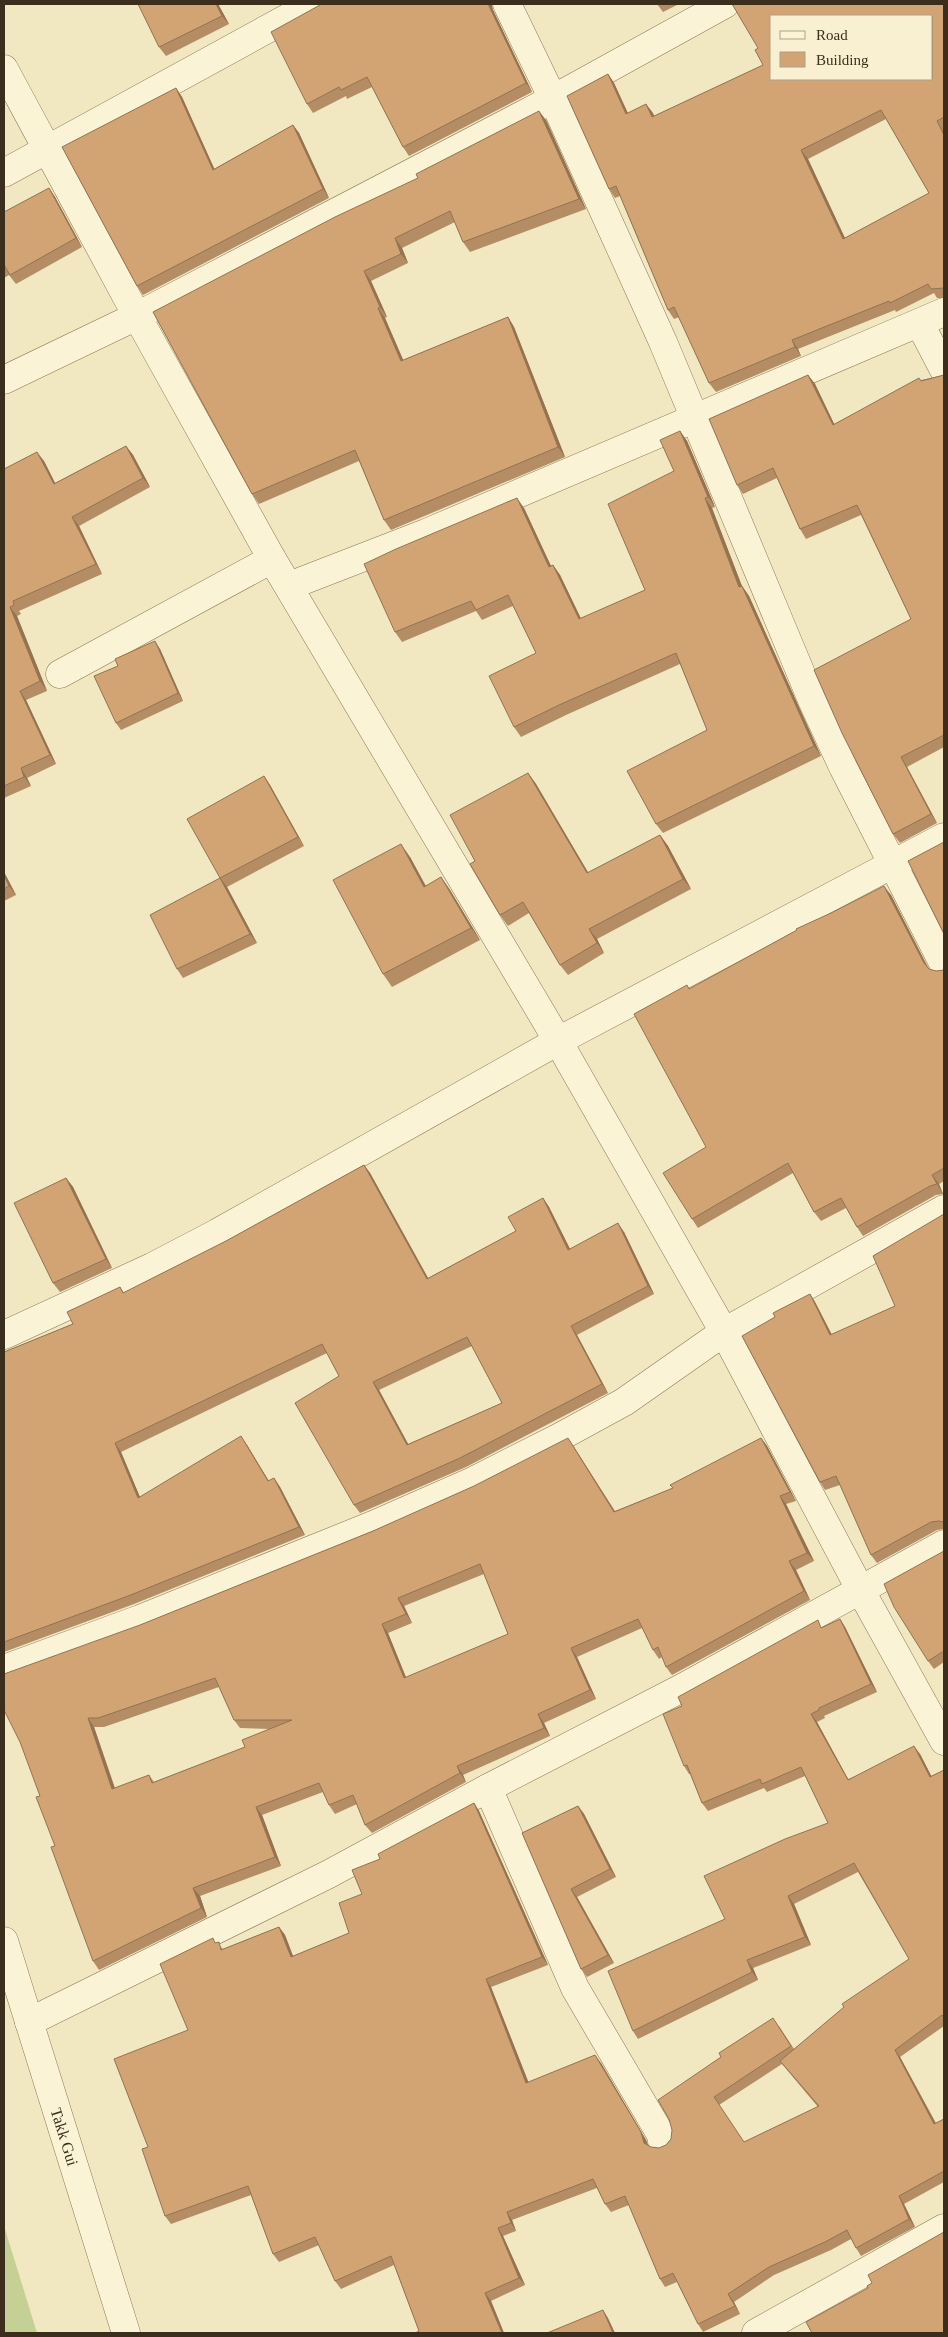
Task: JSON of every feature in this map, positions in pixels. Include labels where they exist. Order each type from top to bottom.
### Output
[{"type":"street","points":[[4,174],[47,148],[313,4]]},
{"type":"street","points":[[507,4],[553,99],[696,418],[812,700],[842,767],[944,965]]},
{"type":"street","points":[[4,380],[136,316],[553,99],[725,4]]},
{"type":"street","points":[[4,69],[136,316],[272,559],[558,1041],[724,1332],[861,1591],[944,1741]]},
{"type":"street","points":[[289,586],[426,533],[920,324],[944,312]]},
{"type":"street","points":[[920,324],[944,370]]},
{"type":"street","points":[[60,674],[272,559]]},
{"type":"street","points":[[4,1335],[152,1267],[217,1234],[558,1041],[893,866],[944,837]]},
{"type":"street","points":[[4,1669],[140,1619],[373,1525],[466,1484],[558,1438],[624,1402],[724,1332],[944,1209]]},
{"type":"street","points":[[29,2022],[328,1874],[488,1788],[680,1689],[944,1544]]},
{"type":"street","points":[[488,1788],[575,1988],[661,2135],[662,2141]]},
{"type":"street","name":"Takk Gui","points":[[4,1941],[126,2333]]},
{"type":"street","points":[[772,2329],[944,2228]]},
{"type":"green space","points":[[4,2226],[37,2333],[4,2333]]},
{"type":"building","points":[[138,4],[216,4],[222,16],[159,47]]},
{"type":"building","points":[[320,4],[488,4],[526,83],[403,147],[367,77],[341,90],[339,87],[307,104],[271,32]]},
{"type":"building","points":[[732,4],[944,4],[944,117],[937,121],[944,135],[944,288],[931,289],[928,284],[890,303],[889,301],[792,340],[795,347],[709,383],[674,307],[668,310],[616,186],[609,189],[567,96],[608,74],[626,114],[646,104],[652,117],[763,65],[755,50],[758,48]],"holes":[[[881,110],[929,193],[843,239],[801,150]]]},
{"type":"building","points":[[176,88],[213,170],[293,125],[323,189],[137,286],[62,147]]},
{"type":"building","points":[[539,111],[579,199],[463,242],[450,211],[395,238],[401,254],[364,271],[401,361],[508,317],[558,447],[384,520],[355,450],[252,494],[153,312],[335,217],[418,178],[416,174]]},
{"type":"building","points":[[49,188],[76,238],[10,275],[4,265],[4,212]]},
{"type":"building","points":[[808,375],[833,425],[919,378],[921,381],[944,375],[944,735],[901,757],[931,814],[893,834],[842,733],[814,670],[911,619],[857,505],[800,529],[773,468],[737,485],[709,419]]},
{"type":"building","points":[[680,431],[708,497],[705,498],[739,587],[742,586],[814,746],[656,824],[627,771],[707,730],[676,653],[514,727],[489,676],[536,653],[508,595],[476,610],[471,601],[395,632],[364,564],[517,498],[549,567],[553,565],[579,619],[645,590],[608,504],[674,471],[660,440]]},
{"type":"building","points":[[126,446],[143,478],[72,517],[96,564],[13,601],[14,605],[10,607],[40,681],[20,691],[50,755],[21,768],[24,777],[4,786],[4,469],[37,452],[54,484]]},
{"type":"building","points":[[155,641],[178,693],[116,723],[94,676],[118,666],[115,659]]},
{"type":"building","points":[[528,773],[587,873],[660,835],[683,879],[589,929],[597,943],[560,965],[523,902],[500,915],[470,864],[475,861],[450,815]]},
{"type":"building","points":[[264,776],[298,837],[220,878],[187,819]]},
{"type":"building","points":[[944,842],[944,934],[908,861]]},
{"type":"building","points":[[401,844],[424,887],[441,877],[471,928],[383,974],[333,880]]},
{"type":"building","points":[[4,875],[9,886],[4,889]]},
{"type":"building","points":[[220,878],[250,934],[177,969],[150,915]]},
{"type":"building","points":[[884,886],[924,963],[929,969],[936,971],[944,970],[944,1168],[932,1175],[937,1184],[930,1186],[857,1227],[841,1198],[814,1212],[788,1163],[692,1219],[663,1173],[706,1147],[634,1014],[687,985],[689,989],[796,929]]},
{"type":"building","points":[[364,1165],[427,1279],[516,1231],[508,1217],[543,1198],[568,1250],[618,1223],[648,1286],[571,1326],[602,1384],[460,1458],[354,1505],[295,1403],[339,1376],[322,1344],[115,1443],[138,1498],[241,1436],[268,1481],[274,1478],[299,1527],[128,1596],[4,1642],[4,1352],[73,1324],[67,1312],[120,1287],[123,1293],[226,1241]],"holes":[[[467,1337],[502,1403],[407,1445],[373,1382]]]},
{"type":"building","points":[[66,1178],[106,1259],[53,1283],[14,1203]]},
{"type":"building","points":[[944,1214],[944,1522],[931,1522],[871,1555],[836,1476],[820,1482],[742,1336],[775,1317],[773,1313],[810,1294],[830,1335],[895,1306],[873,1256]]},
{"type":"building","points":[[568,1438],[614,1512],[673,1488],[670,1485],[761,1438],[790,1492],[780,1496],[807,1553],[789,1561],[804,1591],[666,1667],[658,1647],[653,1650],[638,1619],[571,1648],[590,1690],[538,1714],[544,1728],[457,1766],[460,1773],[365,1825],[353,1795],[329,1805],[319,1783],[256,1807],[275,1857],[193,1888],[201,1908],[93,1961],[51,1847],[55,1846],[36,1797],[40,1796],[20,1742],[4,1710],[4,1674],[140,1625],[373,1531],[474,1486]],"holes":[[[480,1564],[508,1634],[404,1678],[382,1624],[406,1614],[398,1598]],[[215,1678],[234,1720],[292,1720],[242,1740],[245,1747],[152,1783],[149,1775],[112,1789],[88,1718],[98,1718]]]},
{"type":"building","points":[[944,1551],[944,1651],[928,1661],[894,1607],[884,1584]]},
{"type":"building","points":[[840,1619],[871,1684],[819,1708],[819,1710],[811,1714],[848,1780],[914,1746],[930,1777],[944,1770],[944,2018],[942,2015],[895,2050],[934,2124],[944,2119],[944,2171],[899,2196],[909,2219],[856,2248],[847,2230],[769,2267],[728,2294],[735,2306],[698,2324],[673,2273],[660,2279],[625,2196],[605,2204],[593,2179],[507,2212],[511,2223],[498,2228],[519,2278],[485,2293],[502,2333],[415,2333],[419,2331],[391,2256],[335,2281],[315,2237],[273,2254],[248,2186],[165,2216],[142,2149],[148,2147],[114,2059],[188,2030],[160,1964],[213,1938],[215,1943],[219,1942],[221,1950],[279,1927],[291,1957],[349,1933],[339,1903],[362,1894],[352,1870],[380,1859],[378,1854],[474,1803],[542,1957],[486,1979],[526,2083],[595,2055],[641,2132],[644,2143],[651,2147],[659,2148],[666,2145],[671,2139],[672,2130],[669,2119],[658,2100],[721,2057],[719,2053],[773,2018],[791,2046],[714,2097],[744,2142],[819,2106],[780,2061],[844,2007],[842,2004],[909,1959],[854,1863],[788,1896],[805,1937],[747,1960],[752,1972],[633,2031],[608,1971],[725,1919],[704,1876],[785,1839],[828,1823],[801,1767],[762,1784],[760,1779],[702,1803],[687,1765],[684,1766],[663,1714],[682,1706],[678,1697],[818,1620],[821,1628]]},
{"type":"building","points":[[578,1806],[610,1869],[571,1889],[608,1955],[581,1969],[522,1833]]},
{"type":"building","points":[[944,2232],[944,2333],[812,2333],[806,2322],[868,2288],[867,2286],[872,2283],[868,2275]]},
{"type":"building","points":[[603,2310],[613,2333],[547,2333]]}]
